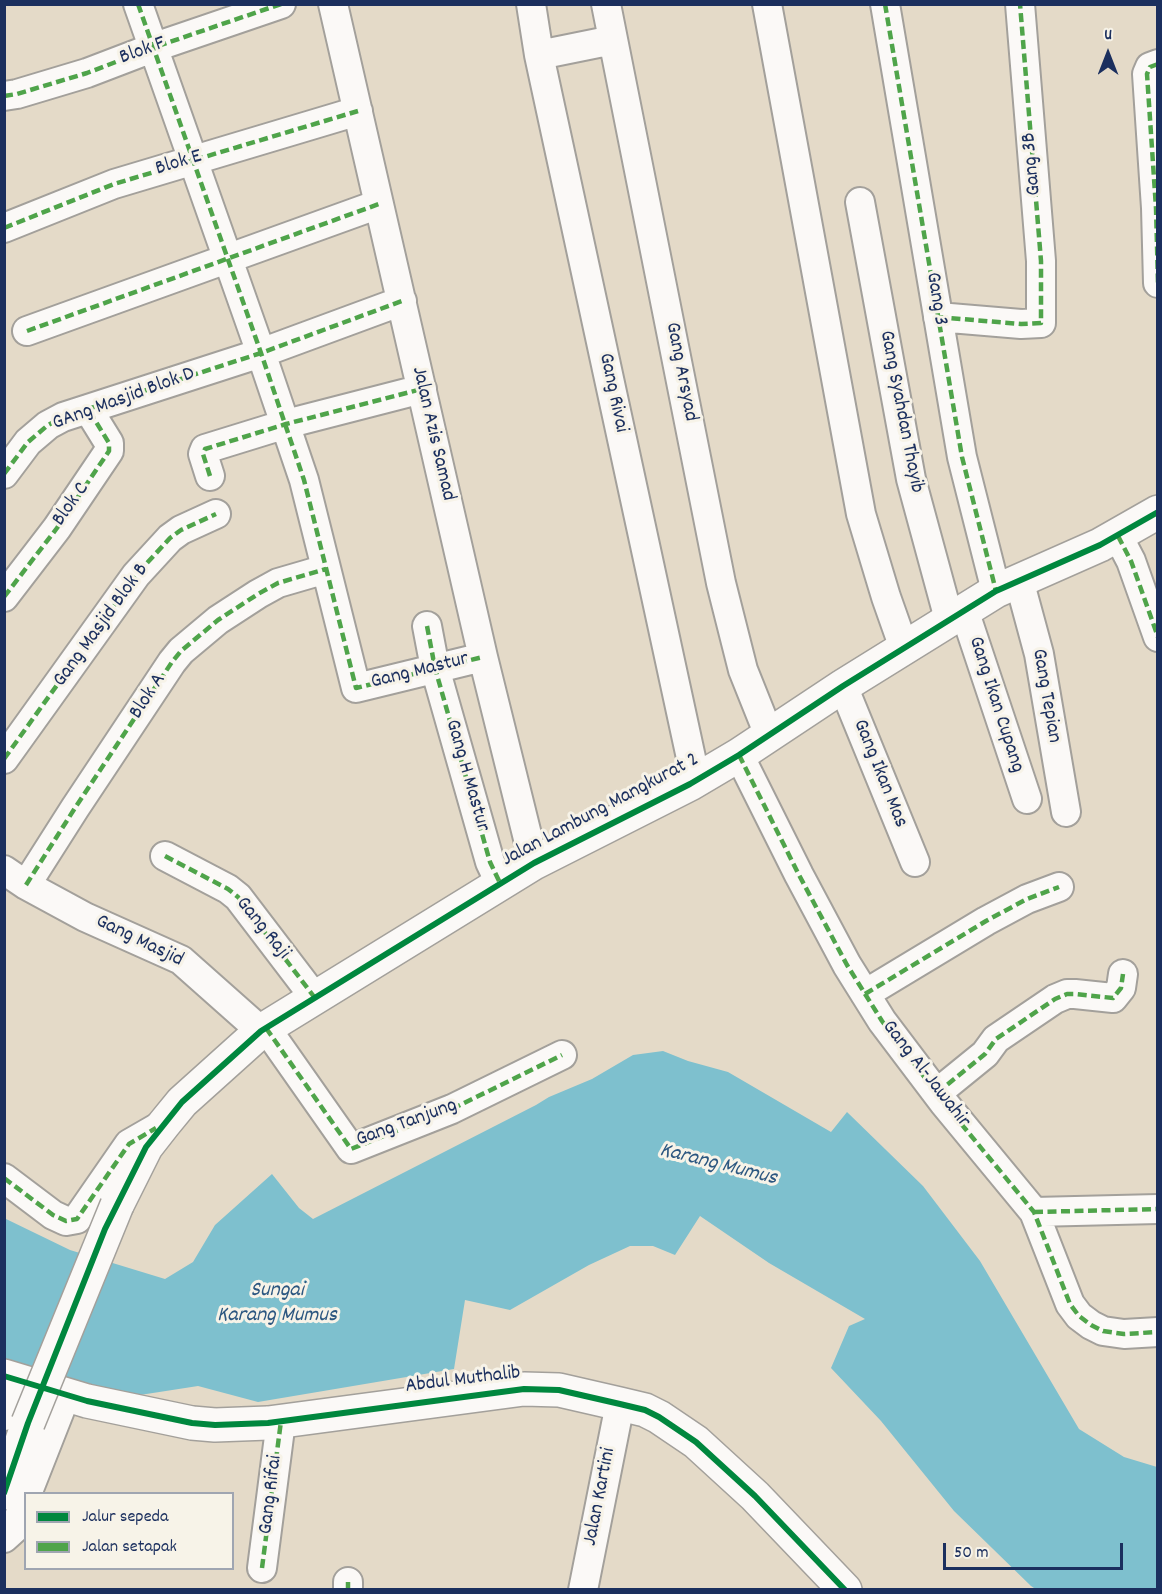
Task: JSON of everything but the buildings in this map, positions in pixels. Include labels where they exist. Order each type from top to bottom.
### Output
[{"type":"street","points":[[138,4],[286,424],[304,480],[326,569]]},
{"type":"street","name":"Blok F","points":[[4,96],[87,73],[281,4]]},
{"type":"street","name":"Jalan Azis Samad","points":[[333,4],[483,657],[534,863]]},
{"type":"street","name":"Gang Rivai","points":[[531,4],[539,55],[696,780]]},
{"type":"street","name":"Gang Arsyad","points":[[606,4],[725,603],[743,670],[769,735]]},
{"type":"street","points":[[767,4],[861,514],[904,648]]},
{"type":"street","name":"Gang 3","points":[[885,4],[962,457],[1008,586]]},
{"type":"street","name":"Gang 3B","points":[[938,317],[1041,323],[1041,261],[1020,4]]},
{"type":"street","points":[[539,55],[613,39]]},
{"type":"street","points":[[1158,64],[1150,68],[1148,74],[1158,283]]},
{"type":"street","name":"Blok E","points":[[4,228],[114,184],[358,111]]},
{"type":"street","name":"Gang Syahdan Thayib","points":[[860,202],[911,479],[957,614]]},
{"type":"street","points":[[27,331],[379,204]]},
{"type":"street","name":"GAng Masjid Blok D","points":[[4,474],[28,442],[63,417],[261,353],[402,301]]},
{"type":"street","points":[[210,476],[203,454],[206,449],[286,424],[422,389]]},
{"type":"street","name":"Blok C","points":[[4,597],[57,528],[110,450],[110,442],[88,409]]},
{"type":"street","name":"Jalan Lambung Mangkurat 2","points":[[4,1493],[16,1420],[146,1147],[182,1102],[263,1030],[534,863],[696,780],[957,614],[1008,586],[1118,536],[1158,512]]},
{"type":"street","name":"Gang Masjid Blok B","points":[[4,759],[136,575],[170,538],[181,530],[216,514]]},
{"type":"street","points":[[1118,536],[1131,561],[1158,637]]},
{"type":"street","name":"Gang Mastur","points":[[326,569],[356,688],[483,657]]},
{"type":"street","name":"Blok A","points":[[15,877],[75,808],[181,651],[218,621],[258,594],[278,583],[326,569]]},
{"type":"street","name":"Gang Tepian","points":[[1008,586],[1039,654],[1066,812]]},
{"type":"street","name":"Gang Ikan Cupang","points":[[957,614],[1027,799]]},
{"type":"street","name":"Gang H Mastur","points":[[427,626],[435,668],[490,861],[500,883]]},
{"type":"street","name":"Gang Ikan Mas","points":[[843,686],[915,862]]},
{"type":"street","name":"Gang Al-Jawahir","points":[[739,754],[847,965],[882,1021],[1034,1212],[1070,1304],[1079,1316],[1103,1331],[1124,1334],[1158,1332]]},
{"type":"street","name":"Gang Raji","points":[[165,856],[228,889],[238,897],[315,998]]},
{"type":"street","name":"Gang Masjid","points":[[15,877],[85,917],[181,960],[263,1030]]},
{"type":"street","points":[[866,994],[986,921],[1027,899],[1059,887]]},
{"type":"street","points":[[937,1093],[985,1054],[996,1040],[1055,999],[1067,994],[1113,998],[1121,988],[1123,974]]},
{"type":"street","name":"Gang Tanjung","points":[[263,1030],[351,1149],[452,1109],[562,1055]]},
{"type":"street","points":[[4,1178],[53,1215],[66,1221],[77,1219],[129,1144],[164,1124]]},
{"type":"street","points":[[1034,1212],[1158,1209]]},
{"type":"street","points":[[11,1378],[16,1420]]},
{"type":"street","name":"Abdul Muthalib","points":[[11,1378],[77,1398],[192,1423],[215,1425],[281,1421],[524,1389],[559,1390],[645,1410],[696,1442],[755,1496],[845,1590]]},
{"type":"street","points":[[28,1492],[77,1398]]},
{"type":"street","name":"Jalan Kartini","points":[[583,1590],[620,1404]]},
{"type":"street","name":"Gang Rifai","points":[[262,1568],[281,1421]]},
{"type":"street","points":[[4,1538],[14,1529],[24,1504]]},
{"type":"water","name":"Sungai Karang Mumus","points":[[663,1051],[688,1061],[728,1072],[831,1132],[847,1112],[923,1186],[980,1261],[1079,1429],[1124,1457],[1157,1467],[1157,1589],[1037,1590],[1031,1586],[954,1511],[881,1421],[831,1368],[849,1326],[865,1319],[769,1263],[700,1216],[675,1255],[653,1246],[630,1246],[589,1265],[510,1310],[465,1300],[454,1369],[258,1402],[198,1386],[140,1395],[95,1397],[5,1369],[4,1218],[70,1250],[165,1279],[193,1262],[215,1225],[272,1174],[299,1208],[313,1219],[549,1097],[592,1079],[633,1055]]},
{"type":"marked path","points":[[138,4],[304,480],[356,688],[483,657]]},
{"type":"marked path","points":[[4,96],[87,73],[281,4]]},
{"type":"marked path","points":[[885,4],[962,457],[996,591]]},
{"type":"marked path","points":[[938,317],[1021,324],[1041,323],[1041,261],[1020,4]]},
{"type":"marked path","points":[[1158,64],[1150,67],[1147,74],[1156,208],[1158,283]]},
{"type":"marked path","points":[[4,228],[114,184],[358,111]]},
{"type":"marked path","points":[[27,331],[379,204]]},
{"type":"marked path","points":[[4,474],[28,442],[48,425],[63,417],[261,353],[402,301]]},
{"type":"marked path","points":[[210,476],[203,454],[205,449],[286,424],[422,389]]},
{"type":"marked path","points":[[4,597],[57,528],[109,451],[109,443],[88,409]]},
{"type":"marked path","points":[[4,759],[136,575],[170,538],[181,530],[216,514]]},
{"type":"marked path","points":[[1118,536],[1131,561],[1158,637]]},
{"type":"marked path","points":[[26,885],[181,651],[218,620],[258,594],[278,583],[326,569]]},
{"type":"marked path","points":[[427,626],[435,668],[490,862],[500,883]]},
{"type":"marked path","points":[[739,755],[847,965],[882,1021],[944,1103],[1034,1212],[1070,1304],[1079,1316],[1103,1331],[1124,1334],[1158,1332]]},
{"type":"marked path","points":[[165,856],[228,889],[238,897],[315,998]]},
{"type":"marked path","points":[[865,994],[986,921],[1027,899],[1059,887]]},
{"type":"marked path","points":[[937,1093],[985,1054],[996,1039],[1055,999],[1067,994],[1113,998],[1121,988],[1123,974]]},
{"type":"marked path","points":[[266,1028],[351,1149],[452,1109],[562,1055]]},
{"type":"marked path","points":[[4,1178],[53,1215],[66,1221],[77,1219],[129,1144],[156,1128]]},
{"type":"marked path","points":[[1034,1212],[1158,1209]]},
{"type":"marked path","points":[[262,1568],[281,1421]]},
{"type":"marked path","points":[[348,1582],[348,1590]]},
{"type":"cycle path","points":[[4,1493],[28,1423],[105,1229],[146,1147],[182,1102],[261,1031],[534,863],[690,784],[739,755],[843,686],[996,591],[1100,545],[1158,512]]},
{"type":"cycle path","points":[[4,1376],[87,1401],[192,1423],[215,1425],[268,1423],[524,1389],[559,1390],[645,1410],[696,1442],[755,1496],[845,1590]]},
{"type":"water label","name":"Karang Mumus","points":[[718,1166]]}]
